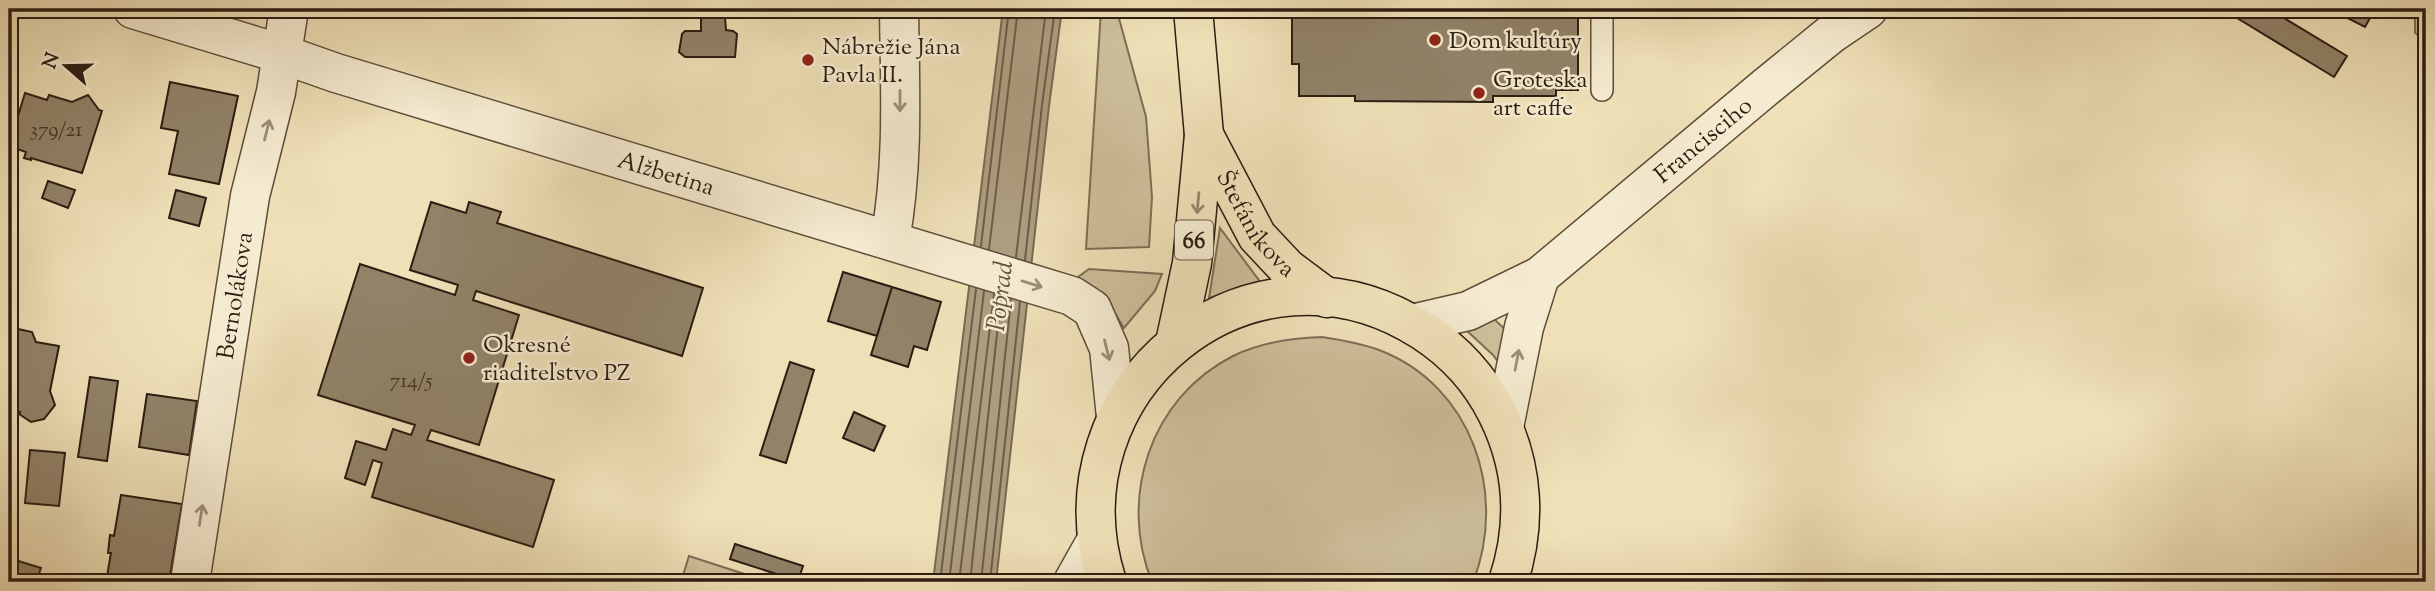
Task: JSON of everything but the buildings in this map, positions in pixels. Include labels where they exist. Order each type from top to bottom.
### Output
[{"type":"main road","name":"Štefánikova","points":[[1175,343],[1192,263],[1204,135],[1193,9]]},
{"type":"main road","name":"Štefánikova","points":[[1204,135],[1257,236],[1287,268],[1327,298]]},
{"type":"main road","name":"66","points":[[1107,582],[1096,541],[1094,509],[1097,478],[1104,447],[1116,416],[1132,390],[1152,365],[1175,343],[1223,314],[1277,299],[1327,298],[1371,306],[1412,324],[1436,340],[1464,365],[1492,402],[1504,427],[1517,470],[1520,492],[1521,514],[1515,574]]},
{"type":"street","name":"Alžbetina","points":[[133,9],[1072,296],[1092,309],[1109,348],[1116,416]]},
{"type":"street","name":"Bernolákova","points":[[190,582],[250,196],[276,92],[289,9]]},
{"type":"street","points":[[890,240],[897,202],[900,151],[900,9]]},
{"type":"street","name":"Francisciho","points":[[1412,324],[1468,311],[1540,276],[1835,21],[1868,9]]},
{"type":"street","points":[[1504,427],[1524,327],[1540,276]]},
{"type":"street","points":[[1073,582],[1096,541]]},
{"type":"lane","points":[[1602,9],[1602,90]]},
{"type":"shaded area","points":[[1103,9],[1117,11],[1146,117],[1152,197],[1149,247],[1086,249]]},
{"type":"shaded area","points":[[2415,9],[2426,9],[2426,40],[2415,33]]},
{"type":"shaded area","points":[[1220,228],[1261,283],[1209,298]]},
{"type":"shaded area","points":[[1089,269],[1162,274],[1155,291],[1124,328],[1114,312],[1078,277]]},
{"type":"shaded area","points":[[1492,317],[1511,335],[1505,371],[1493,355],[1465,329]]},
{"type":"shaded area","points":[[1322,337],[1379,350],[1411,366],[1438,389],[1459,416],[1474,446],[1483,479],[1486,514],[1483,548],[1473,582],[1152,582],[1142,550],[1139,517],[1141,485],[1149,453],[1162,424],[1181,397],[1204,374],[1233,356],[1276,342]]},
{"type":"shaded area","points":[[689,556],[769,582],[681,582]]},
{"type":"water","name":"Poprad","points":[[1003,9],[1062,9],[996,582],[933,582]]},
{"type":"place","name":"Dom kultúry","points":[[1435,40]]},
{"type":"place","name":"Nábrežie Jána Pavla II.","points":[[808,60]]},
{"type":"place","name":"Groteska art caffe","points":[[1479,93]]},
{"type":"place","name":"Okresné riaditeľstvo PZ","points":[[469,358]]}]
